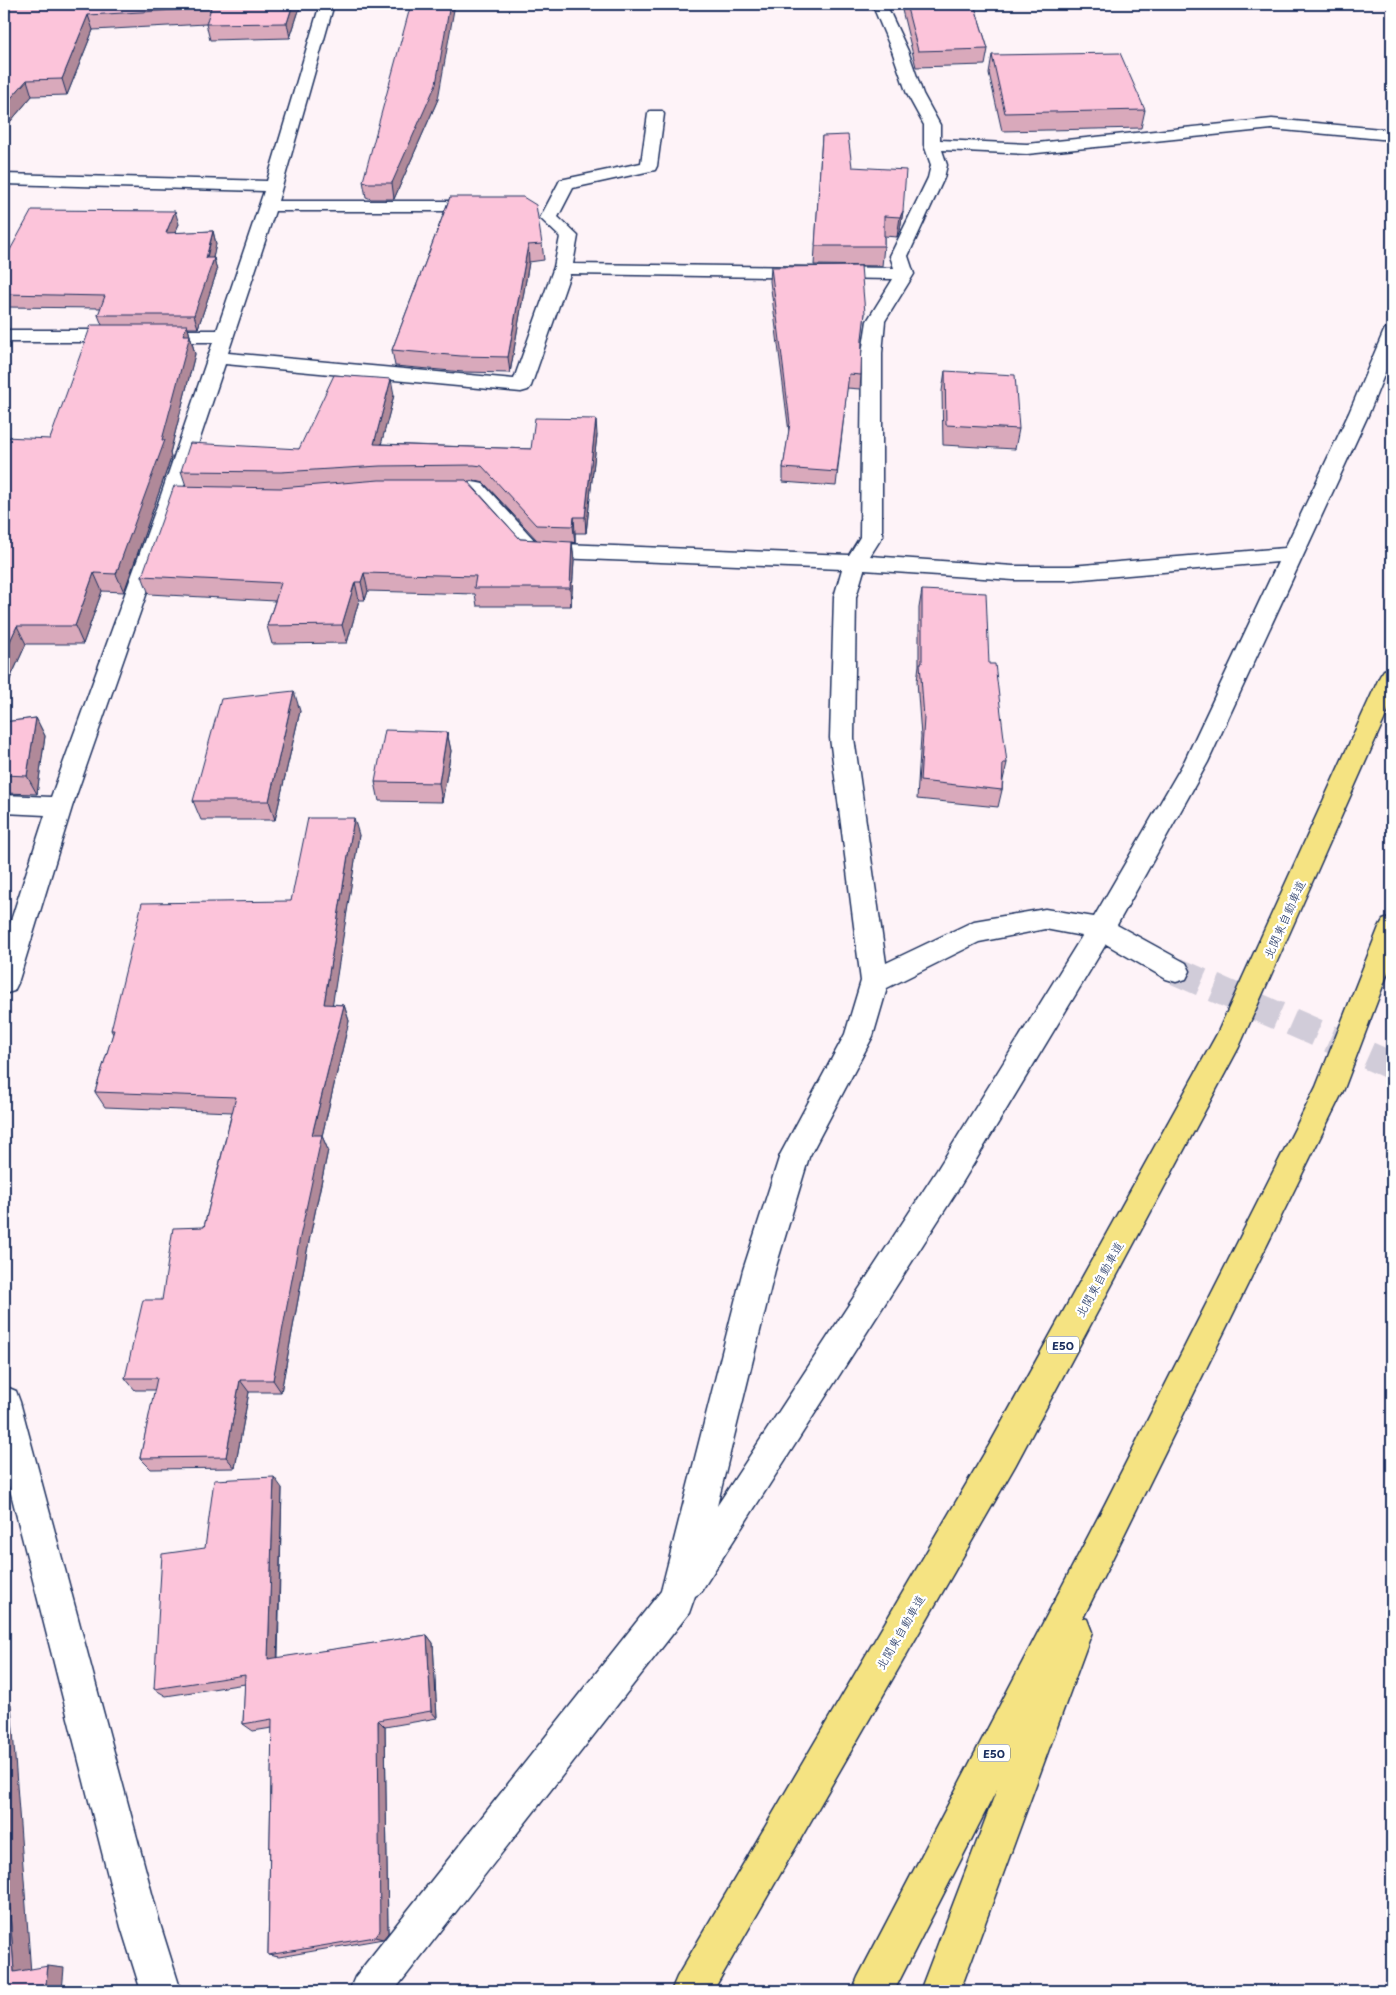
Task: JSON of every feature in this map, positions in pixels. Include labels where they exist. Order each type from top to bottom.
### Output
[{"type":"highway","name":"北関東自動車道","points":[[691,1991],[1003,1454],[1230,1039],[1392,676]]},
{"type":"highway","name":"E50","points":[[872,1991],[1117,1516],[1330,1089],[1392,927]]},
{"type":"highway","points":[[940,1991],[1117,1516]]},
{"type":"street","points":[[4,983],[60,807],[180,495],[218,358],[270,196],[327,4]]},
{"type":"street","points":[[879,4],[900,51],[915,94],[932,125],[932,145],[939,165],[936,178],[899,256],[905,274]]},
{"type":"street","points":[[218,358],[521,386],[564,265],[570,236],[542,214],[566,184],[649,166],[656,114]]},
{"type":"street","points":[[932,145],[1027,149],[1272,124],[1392,135]]},
{"type":"street","points":[[4,179],[270,196],[500,206]]},
{"type":"street","points":[[564,265],[563,269],[905,274]]},
{"type":"street","points":[[676,1600],[759,1270],[795,1155],[858,1036],[875,981],[842,738],[844,597],[855,562],[871,536],[872,352],[876,321],[905,274]]},
{"type":"street","points":[[369,1991],[676,1600],[948,1179],[1100,929],[1196,762],[1359,413],[1392,333]]},
{"type":"street","points":[[4,336],[225,336]]},
{"type":"street","points":[[420,489],[476,489],[531,550],[855,562],[1013,573],[1070,573],[1294,554]]},
{"type":"street","points":[[4,804],[60,807]]},
{"type":"street","points":[[875,981],[974,932],[1045,919],[1100,929],[1176,972]]},
{"type":"street","points":[[4,1402],[141,1927],[162,1991]]},
{"type":"building","points":[[4,4],[293,4],[287,23],[206,24],[211,8],[88,15],[62,79],[27,80],[4,106]]},
{"type":"building","points":[[411,4],[450,4],[436,84],[392,183],[368,183],[363,181]]},
{"type":"building","points":[[906,4],[974,4],[988,49],[918,51]]},
{"type":"building","points":[[1120,53],[1145,110],[1005,113],[992,55]]},
{"type":"building","points":[[848,135],[852,167],[906,170],[903,211],[900,217],[884,216],[884,246],[815,246],[822,136]]},
{"type":"building","points":[[450,197],[523,197],[536,205],[542,244],[528,245],[508,357],[461,356],[392,350]]},
{"type":"building","points":[[32,210],[175,211],[166,233],[213,231],[206,258],[214,258],[194,315],[98,315],[105,296],[4,294],[4,261]]},
{"type":"building","points":[[861,266],[865,313],[861,375],[849,374],[837,472],[783,468],[790,423],[771,267]]},
{"type":"building","points":[[91,325],[187,325],[183,335],[190,335],[162,440],[165,440],[116,574],[94,573],[75,626],[17,626],[4,654],[4,437],[50,439]]},
{"type":"building","points":[[945,371],[1015,375],[1019,429],[946,425]]},
{"type":"building","points":[[334,375],[391,379],[374,444],[531,449],[535,418],[596,419],[585,517],[574,517],[573,526],[536,525],[482,466],[474,465],[380,466],[281,472],[181,471],[190,443],[299,449]]},
{"type":"building","points":[[379,480],[466,480],[520,539],[572,542],[570,588],[474,588],[476,576],[364,573],[361,582],[355,582],[342,625],[267,626],[281,583],[142,576],[174,486],[280,488]]},
{"type":"building","points":[[922,590],[986,593],[989,664],[995,664],[1007,763],[1003,763],[1002,790],[920,781],[924,718],[920,663],[922,663]]},
{"type":"building","points":[[294,691],[269,801],[193,801],[221,699]]},
{"type":"building","points":[[36,718],[27,776],[4,775],[4,722]]},
{"type":"building","points":[[385,730],[447,732],[439,783],[375,782]]},
{"type":"building","points":[[308,818],[354,818],[324,1004],[344,1005],[312,1135],[322,1135],[300,1237],[273,1380],[240,1380],[226,1457],[140,1458],[157,1378],[125,1378],[143,1300],[162,1300],[173,1228],[204,1227],[236,1097],[95,1092],[114,1030],[111,1030],[142,903],[291,901]]},
{"type":"building","points":[[274,1477],[268,1659],[427,1635],[431,1711],[378,1720],[380,1930],[375,1937],[268,1955],[272,1719],[243,1724],[245,1675],[154,1689],[162,1554],[205,1548],[214,1480]]},
{"type":"building","points":[[4,1825],[14,1972],[48,1966],[45,1991],[4,1991]]},
{"type":"tunnel","points":[[1176,971],[1392,1066]]}]
